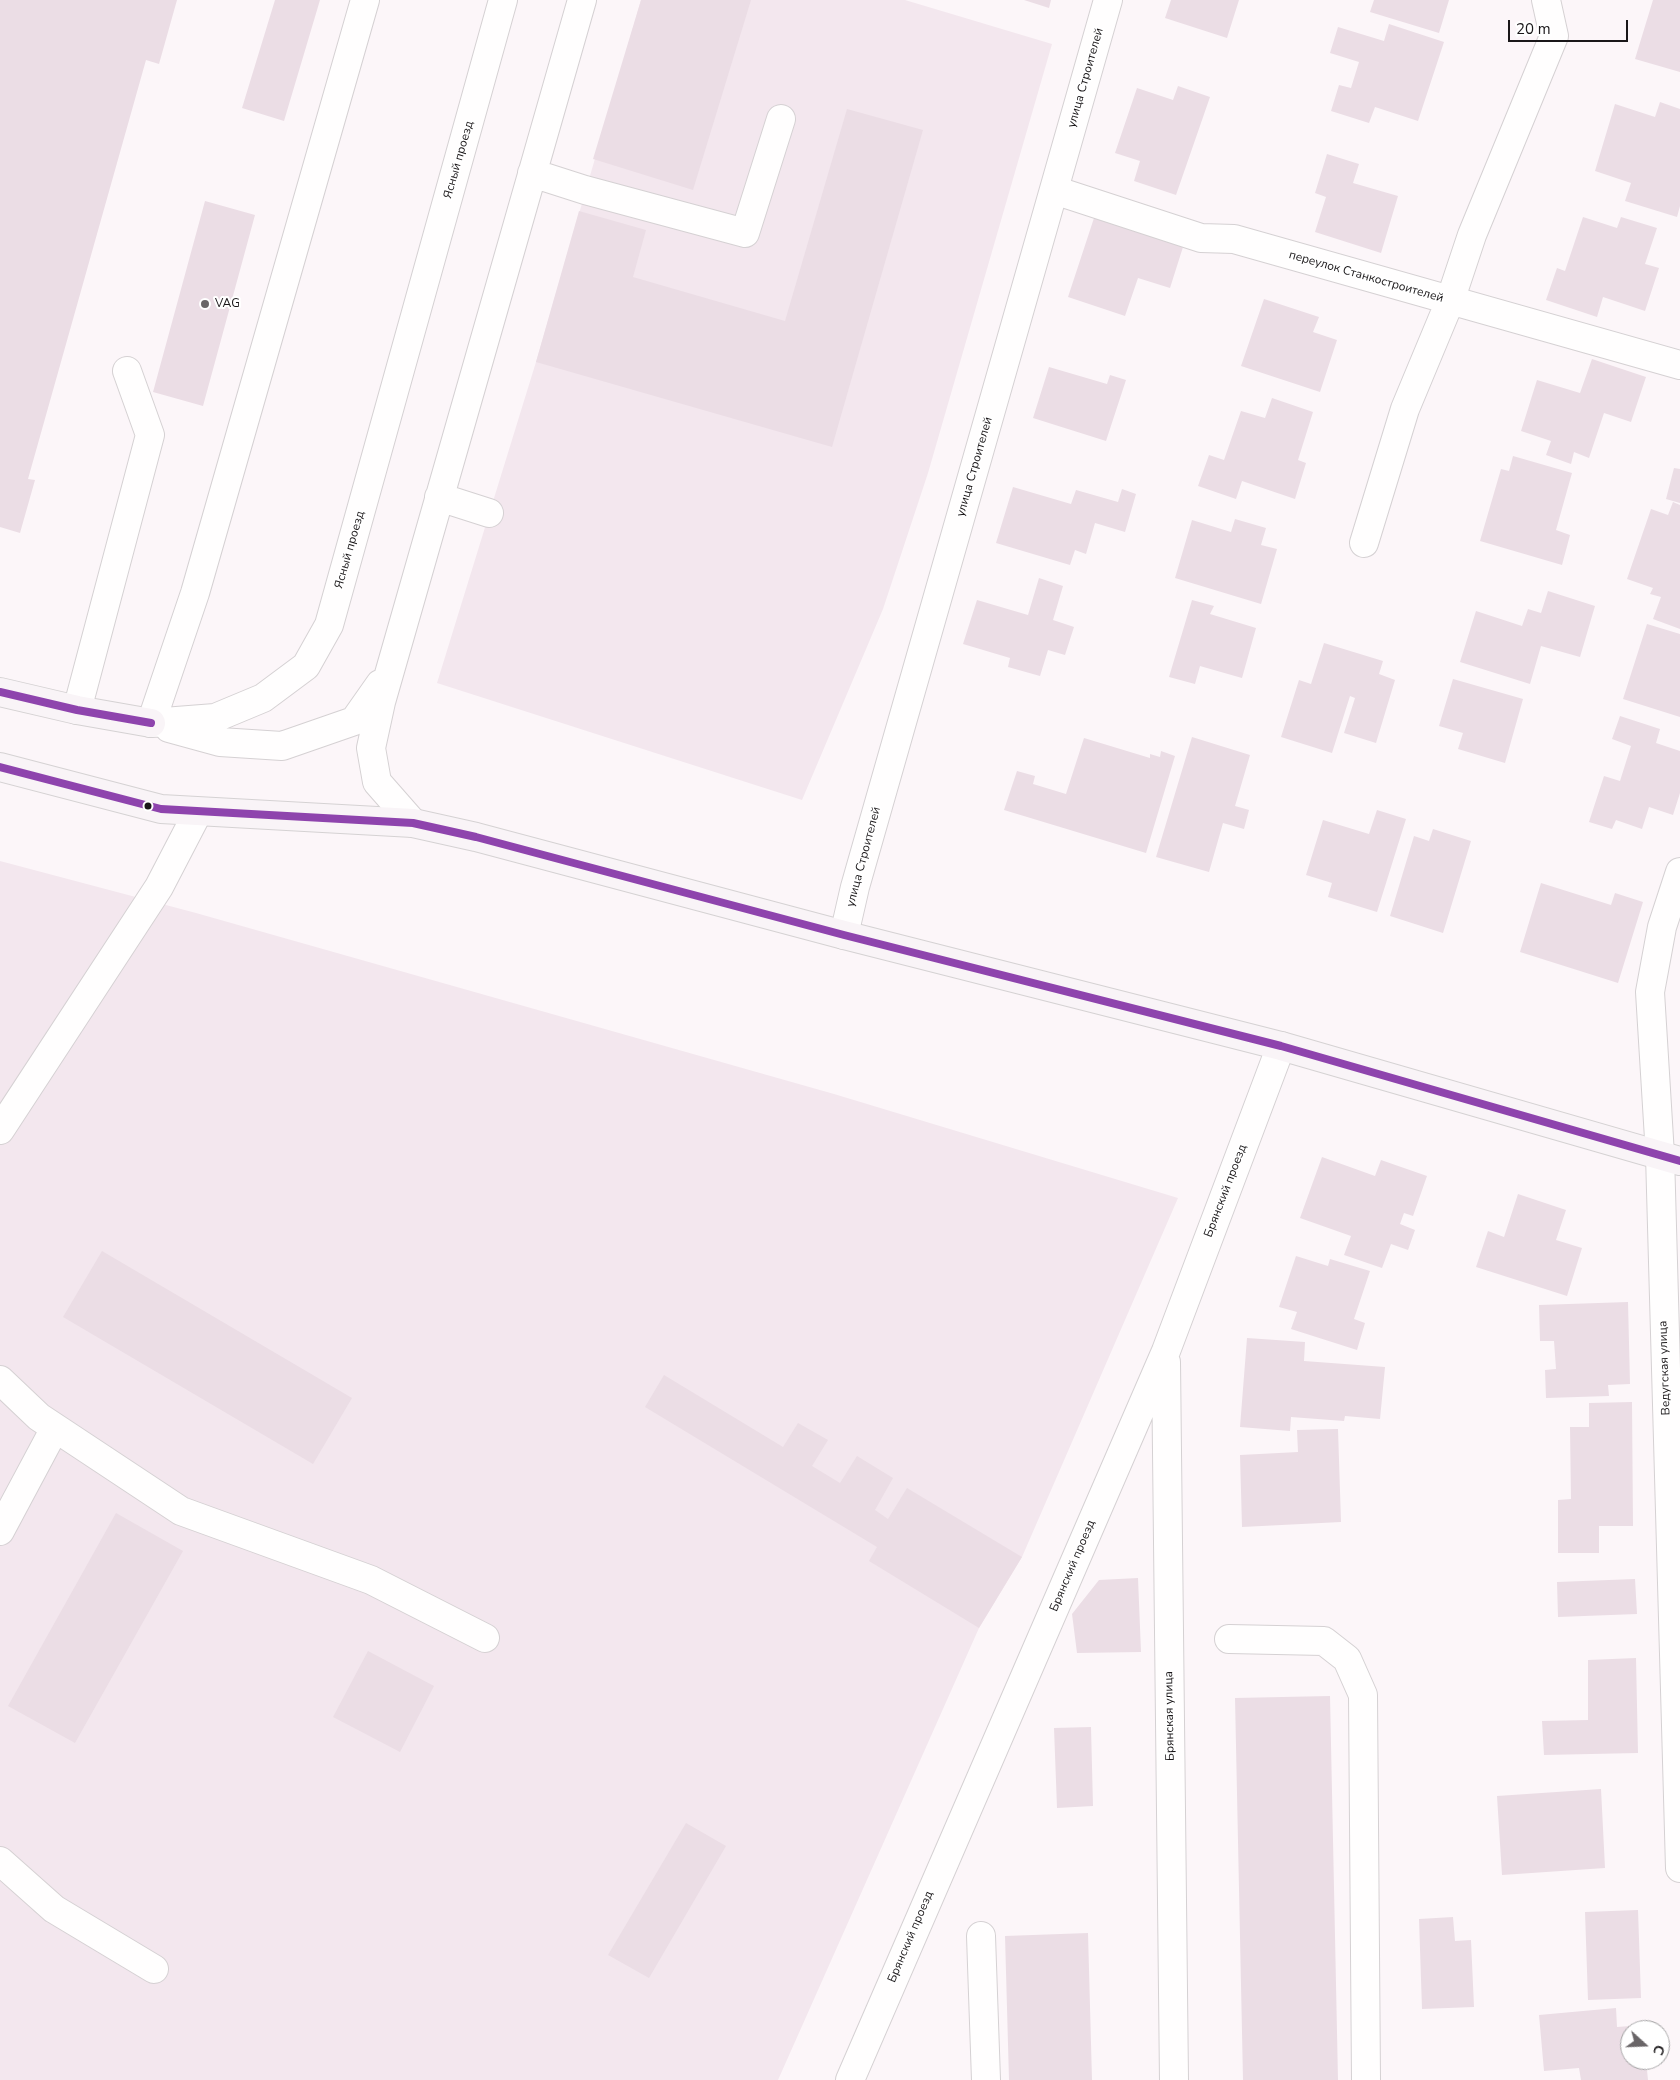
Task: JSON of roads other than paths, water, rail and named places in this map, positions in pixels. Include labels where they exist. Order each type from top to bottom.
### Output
[{"type":"main road","points":[[0,692],[77,710],[151,723]]},
{"type":"main road","points":[[0,767],[160,809],[413,823],[476,837],[844,935],[1281,1046],[1670,1158]]},
{"type":"street","points":[[365,0],[194,593],[151,723],[220,742],[282,746],[354,721],[392,666]]},
{"type":"street","name":"Ясный проезд","points":[[151,723],[215,718],[263,698],[306,666],[329,625],[503,0]]},
{"type":"street","points":[[413,823],[377,782],[371,748],[392,666],[582,0]]},
{"type":"street","name":"улица Строителей","points":[[844,935],[860,868],[1108,0]]},
{"type":"street","points":[[1364,543],[1404,409],[1450,302],[1472,234],[1554,36],[1546,0]]},
{"type":"street","points":[[532,173],[585,190],[745,233],[781,119]]},
{"type":"street","name":"переулок Станкостроителей","points":[[1054,190],[1201,238],[1234,239],[1450,302],[1680,364]]},
{"type":"street","points":[[77,710],[150,435],[127,371]]},
{"type":"street","points":[[440,498],[489,513]]},
{"type":"street","points":[[0,1130],[159,887],[198,812]]},
{"type":"street","name":"Ведугская улица","points":[[1680,872],[1662,927],[1650,992],[1670,1158],[1680,1868]]},
{"type":"street","name":"Брянский проезд","points":[[850,2080],[1166,1351],[1281,1046]]},
{"type":"street","name":"Брянская улица","points":[[1166,1351],[1174,2080]]},
{"type":"street","points":[[0,1380],[39,1417],[181,1511],[371,1580],[485,1638]]},
{"type":"street","points":[[0,1531],[55,1428]]},
{"type":"street","points":[[1229,1639],[1324,1640],[1347,1659],[1363,1695],[1366,2080]]},
{"type":"street","points":[[0,1862],[54,1909],[154,1969]]},
{"type":"street","points":[[981,1936],[986,2080]]},
{"type":"place","name":"VAG","points":[[205,304]]}]
